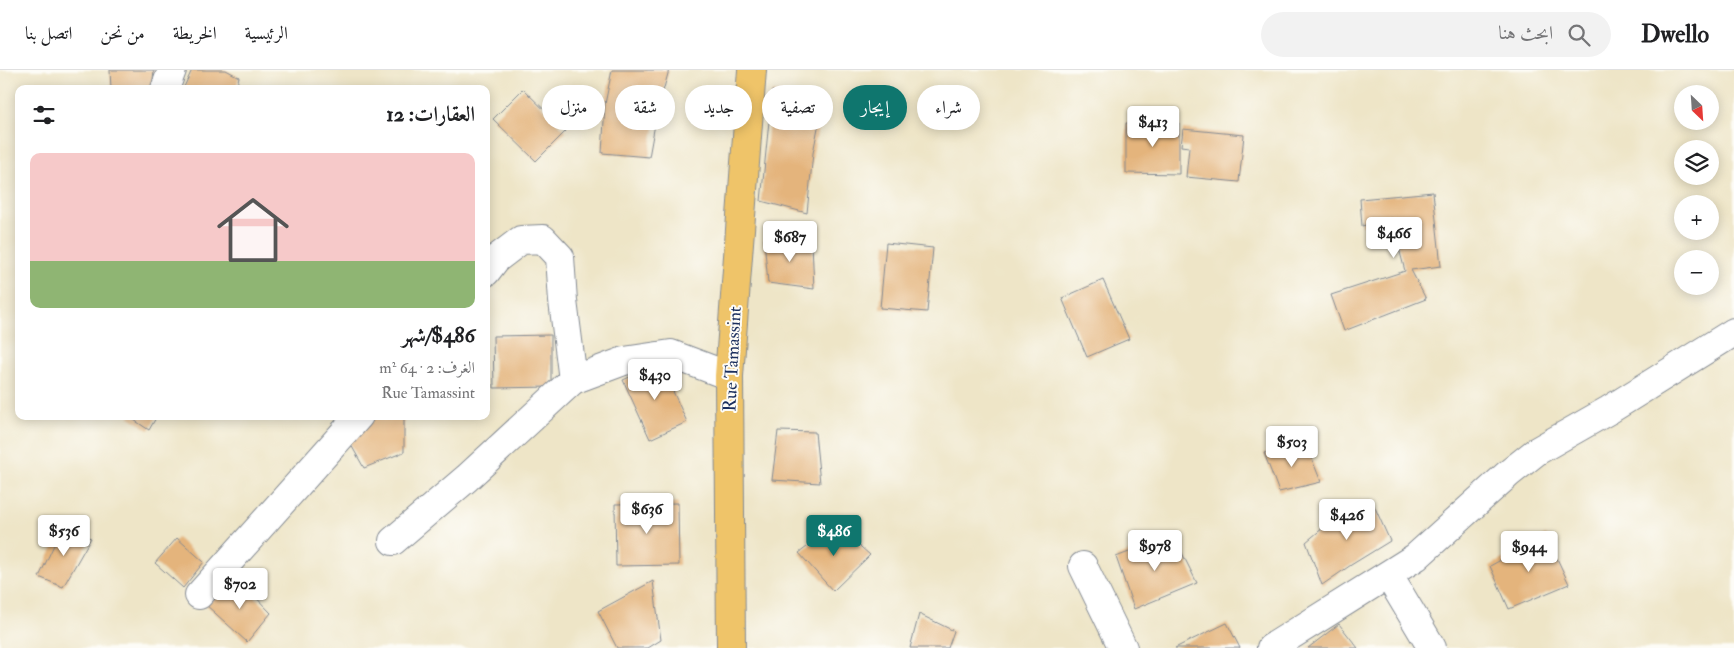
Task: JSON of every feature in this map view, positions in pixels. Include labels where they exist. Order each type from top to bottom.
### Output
[{"type":"main road","name":"Rue Tamassint","points":[[731,648],[729,376],[752,70]]},
{"type":"street","points":[[166,85],[172,70]]},
{"type":"street","points":[[490,267],[496,259],[521,240],[543,239],[560,257],[563,301],[573,380]]},
{"type":"street","points":[[1271,648],[1336,606],[1389,576],[1416,557],[1508,474],[1537,452],[1609,410],[1734,332]]},
{"type":"street","points":[[393,541],[466,478],[573,380],[624,361],[670,354],[729,376]]},
{"type":"street","points":[[199,595],[356,420]]},
{"type":"street","points":[[1083,566],[1123,648]]},
{"type":"street","points":[[1389,576],[1432,648]]},
{"type":"building","points":[[110,70],[154,70],[152,85],[111,85]]},
{"type":"building","points":[[192,70],[226,70],[239,77],[237,85],[185,85]]},
{"type":"building","points":[[612,70],[669,70],[665,85],[615,85],[615,130],[654,130],[649,157],[602,153],[603,130],[605,130],[605,104]]},
{"type":"building","points":[[523,89],[542,108],[542,130],[566,131],[536,161],[493,119]]},
{"type":"building","points":[[1126,123],[1179,123],[1179,174],[1126,173]]},
{"type":"building","points":[[1183,129],[1244,135],[1239,182],[1186,177],[1189,147],[1181,146]]},
{"type":"building","points":[[768,130],[818,130],[813,153],[807,213],[761,201]]},
{"type":"building","points":[[1433,192],[1441,266],[1411,270],[1426,299],[1344,331],[1331,295],[1405,271],[1391,218],[1362,226],[1360,199]]},
{"type":"building","points":[[764,239],[812,243],[814,289],[768,283]]},
{"type":"building","points":[[886,243],[933,248],[927,312],[880,308]]},
{"type":"building","points":[[1103,280],[1129,339],[1087,357],[1062,298]]},
{"type":"building","points":[[551,335],[551,387],[494,388],[493,336]]},
{"type":"building","points":[[660,363],[687,422],[650,439],[623,380]]},
{"type":"building","points":[[134,420],[155,420],[149,430]]},
{"type":"building","points":[[371,420],[404,420],[404,452],[364,468],[346,436]]},
{"type":"building","points":[[778,431],[815,432],[820,483],[772,480]]},
{"type":"building","points":[[1306,444],[1321,482],[1279,492],[1264,453]]},
{"type":"building","points":[[1372,501],[1390,541],[1322,585],[1306,542],[1329,523]]},
{"type":"building","points":[[678,503],[679,565],[616,566],[615,504]]},
{"type":"building","points":[[836,525],[870,555],[833,591],[799,553]]},
{"type":"building","points":[[62,528],[91,538],[63,587],[39,577]]},
{"type":"building","points":[[1173,535],[1197,583],[1134,609],[1116,557]]},
{"type":"building","points":[[1546,535],[1569,584],[1509,609],[1490,566]]},
{"type":"building","points":[[177,538],[204,562],[183,588],[155,563]]},
{"type":"building","points":[[240,581],[271,613],[247,642],[205,604]]},
{"type":"building","points":[[653,581],[661,640],[648,648],[617,648],[598,611]]},
{"type":"building","points":[[919,614],[954,631],[948,648],[910,648]]},
{"type":"building","points":[[1227,623],[1240,648],[1175,648],[1187,642]]},
{"type":"building","points":[[1339,624],[1358,648],[1308,648]]}]
